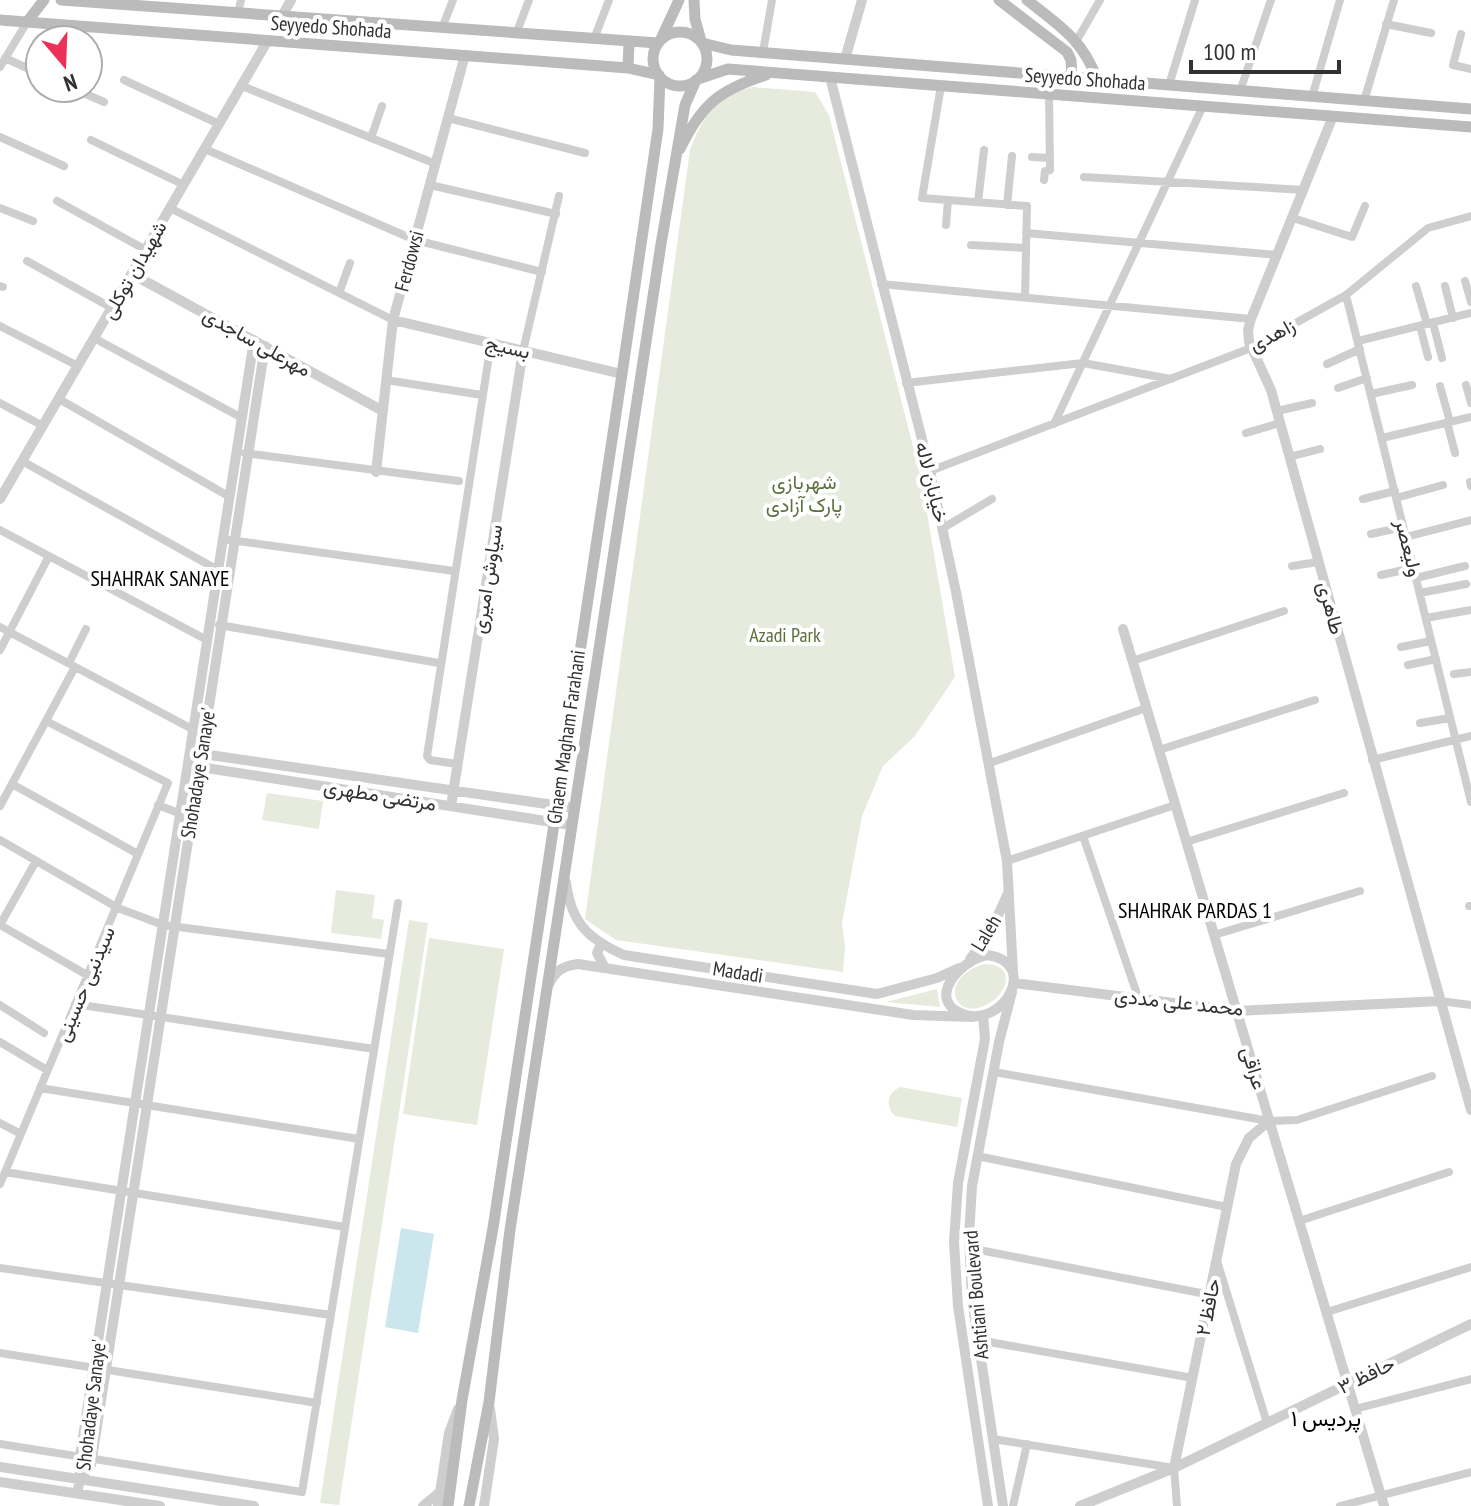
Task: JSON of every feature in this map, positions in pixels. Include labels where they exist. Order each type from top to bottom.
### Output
[{"type":"main road","points":[[27,22],[44,0]]},
{"type":"main road","name":"Seyyedo Shohada","points":[[61,0],[659,42]]},
{"type":"main road","points":[[679,0],[659,42],[653,63],[660,76],[677,85],[697,80],[703,73],[707,57],[695,19],[694,0]]},
{"type":"main road","points":[[999,0],[1067,52],[1072,77]]},
{"type":"main road","points":[[1024,18],[1033,2],[1077,40],[1097,79]]},
{"type":"main road","name":"Seyyedo Shohada","points":[[0,20],[628,68],[660,76]]},
{"type":"main road","points":[[659,42],[673,33],[681,32],[695,36],[701,42]]},
{"type":"main road","points":[[628,68],[629,42]]},
{"type":"main road","name":"Seyyedo Shohada","points":[[701,42],[731,50],[1471,109]]},
{"type":"main road","points":[[728,69],[731,50]]},
{"type":"main road","name":"Seyyedo Shohada","points":[[697,80],[728,69],[1471,127]]},
{"type":"main road","points":[[673,164],[700,112],[715,98],[737,84],[772,73]]},
{"type":"main road","name":"Ghaem Magham Farahani","points":[[448,1506],[622,374],[658,129],[660,76]]},
{"type":"main road","name":"Ghaem Magham Farahani","points":[[469,1506],[489,1402],[510,1230],[673,164],[685,105],[697,80]]},
{"type":"main road","points":[[1164,103],[1169,85]]},
{"type":"street","points":[[238,13],[241,0]]},
{"type":"street","points":[[282,16],[291,0]]},
{"type":"street","points":[[442,28],[453,0]]},
{"type":"street","points":[[516,34],[529,0]]},
{"type":"street","points":[[594,39],[609,0]]},
{"type":"street","points":[[763,52],[772,0]]},
{"type":"street","points":[[845,59],[862,0]]},
{"type":"street","points":[[1077,40],[1100,0]]},
{"type":"street","points":[[1169,85],[1195,0]]},
{"type":"street","points":[[1240,91],[1271,0]]},
{"type":"street","points":[[1312,97],[1340,0]]},
{"type":"street","points":[[1364,101],[1394,0]]},
{"type":"street","points":[[24,69],[3,62],[27,22]]},
{"type":"street","points":[[1386,24],[1431,33]]},
{"type":"street","points":[[1461,34],[1453,65],[1471,69]]},
{"type":"street","name":"شهیدان توکلی","points":[[0,499],[268,40]]},
{"type":"street","name":"Ferdowsi","points":[[376,472],[393,320],[465,55]]},
{"type":"street","name":"خیابان لاله","points":[[830,77],[943,528],[990,763],[1007,861],[1009,891]]},
{"type":"street","points":[[124,80],[219,124]]},
{"type":"street","points":[[242,86],[436,164]]},
{"type":"street","points":[[941,86],[922,198],[1027,206],[1025,297]]},
{"type":"street","points":[[1044,180],[1045,171],[1050,170],[1049,94]]},
{"type":"street","points":[[371,138],[382,106]]},
{"type":"street","points":[[1054,424],[1203,106]]},
{"type":"street","name":"طاهری","points":[[1333,116],[1251,319],[1247,336],[1267,377],[1277,411],[1471,1110]]},
{"type":"street","points":[[448,118],[585,153]]},
{"type":"street","points":[[0,137],[64,166]]},
{"type":"street","points":[[91,140],[184,185]]},
{"type":"street","points":[[205,149],[415,240],[542,272]]},
{"type":"street","points":[[978,202],[984,150]]},
{"type":"street","points":[[1007,205],[1012,156]]},
{"type":"street","points":[[1032,157],[1050,158]]},
{"type":"street","points":[[1084,177],[1304,190]]},
{"type":"street","points":[[430,185],[556,214]]},
{"type":"street","points":[[523,351],[559,196]]},
{"type":"street","points":[[946,225],[948,200]]},
{"type":"street","points":[[57,201],[146,250]]},
{"type":"street","points":[[1293,218],[1352,237],[1365,206]]},
{"type":"street","points":[[0,208],[33,221]]},
{"type":"street","points":[[170,208],[393,320]]},
{"type":"street","name":"زاهدی","points":[[930,471],[1251,348],[1346,295],[1428,228],[1471,216]]},
{"type":"street","points":[[1026,233],[1278,255]]},
{"type":"street","points":[[971,245],[1026,248]]},
{"type":"street","points":[[27,261],[112,308]]},
{"type":"street","points":[[339,293],[350,263]]},
{"type":"street","name":"مهرعلی ساجدی","points":[[132,274],[383,411]]},
{"type":"street","points":[[1465,281],[1471,302]]},
{"type":"street","points":[[881,284],[1251,319]]},
{"type":"street","points":[[1416,286],[1426,324],[1442,358]]},
{"type":"street","points":[[1445,286],[1453,318]]},
{"type":"street","name":"ولیعصر","points":[[1346,295],[1471,802]]},
{"type":"street","points":[[1327,364],[1359,345],[1471,313]]},
{"type":"street","name":"بسیج","points":[[393,320],[622,374]]},
{"type":"street","points":[[1426,324],[1428,357]]},
{"type":"street","points":[[0,326],[78,366]]},
{"type":"street","points":[[94,338],[242,418]]},
{"type":"street","name":"Shohadaye Sanaye'","points":[[80,1480],[80,1456],[100,1369],[114,1284],[255,371],[254,340]]},
{"type":"street","points":[[457,764],[430,760],[427,756],[491,343]]},
{"type":"street","name":"Shohadaye Sanaye'","points":[[196,752],[194,730],[207,640],[216,624],[218,570],[229,539],[230,497],[242,452],[242,418],[265,346]]},
{"type":"street","name":"سیاوش امیری","points":[[451,806],[523,351]]},
{"type":"street","points":[[906,383],[1083,363],[1172,379]]},
{"type":"street","points":[[1338,388],[1367,378]]},
{"type":"street","points":[[386,380],[482,395]]},
{"type":"street","points":[[1371,394],[1412,385]]},
{"type":"street","points":[[1466,385],[1471,403]]},
{"type":"street","points":[[1440,386],[1455,453]]},
{"type":"street","points":[[59,399],[230,497]]},
{"type":"street","points":[[0,403],[43,426]]},
{"type":"street","points":[[1277,411],[1312,403]]},
{"type":"street","points":[[1382,438],[1471,417]]},
{"type":"street","points":[[1246,433],[1280,423]]},
{"type":"street","points":[[1289,457],[1320,449]]},
{"type":"street","points":[[242,452],[459,481]]},
{"type":"street","points":[[22,461],[218,570]]},
{"type":"street","points":[[0,474],[12,479]]},
{"type":"street","points":[[1363,499],[1443,485]]},
{"type":"street","points":[[943,528],[992,499]]},
{"type":"street","points":[[1406,537],[1471,520]]},
{"type":"street","points":[[1371,534],[1403,527]]},
{"type":"street","points":[[0,530],[207,640]]},
{"type":"street","points":[[229,539],[454,571]]},
{"type":"street","points":[[0,650],[49,556]]},
{"type":"street","points":[[1292,566],[1318,562]]},
{"type":"street","points":[[1416,578],[1465,566]]},
{"type":"street","points":[[1381,575],[1413,568]]},
{"type":"street","points":[[1420,593],[1466,584]]},
{"type":"street","points":[[1426,618],[1471,610]]},
{"type":"street","points":[[1132,661],[1284,611]]},
{"type":"street","points":[[216,624],[439,663]]},
{"type":"street","points":[[0,627],[194,730]]},
{"type":"street","points":[[0,806],[46,721],[86,629]]},
{"type":"street","name":"عراقی","points":[[1123,629],[1383,1501]]},
{"type":"street","points":[[1401,647],[1431,641]]},
{"type":"street","points":[[1408,665],[1436,659]]},
{"type":"street","points":[[1454,674],[1471,672]]},
{"type":"street","points":[[1159,750],[1315,700]]},
{"type":"street","points":[[990,763],[1146,708]]},
{"type":"street","points":[[1420,723],[1450,718]]},
{"type":"street","name":"سیدنبی حسینی","points":[[0,1184],[168,783],[46,721]]},
{"type":"street","points":[[1372,760],[1471,736]]},
{"type":"street","name":"مرتضی مطهری","points":[[196,752],[574,808]]},
{"type":"street","name":"مرتضی مطهری","points":[[194,766],[571,825]]},
{"type":"street","name":"Shohadaye Sanaye'","points":[[169,926],[181,814],[194,766]]},
{"type":"street","points":[[12,784],[138,854]]},
{"type":"street","points":[[1186,842],[1344,793]]},
{"type":"street","points":[[158,805],[181,814]]},
{"type":"street","points":[[1007,861],[1175,805]]},
{"type":"street","points":[[1083,836],[1138,997]]},
{"type":"street","points":[[0,840],[118,908],[169,926],[389,954]]},
{"type":"street","points":[[36,861],[0,925],[87,975]]},
{"type":"street","name":"Madadi","points":[[564,871],[569,905],[580,926],[601,944],[624,955],[877,994],[937,978],[964,965]]},
{"type":"street","name":"Laleh","points":[[964,965],[990,933],[1009,891]]},
{"type":"street","name":"Laleh","points":[[1009,891],[1013,982]]},
{"type":"street","points":[[1214,935],[1360,891]]},
{"type":"street","points":[[0,1444],[302,1492],[398,903]]},
{"type":"street","points":[[601,944],[597,953],[605,968]]},
{"type":"street","points":[[979,957],[1003,960],[1013,982],[1000,1007],[978,1016],[959,1013],[951,1006],[947,996],[948,985],[964,965],[979,957]]},
{"type":"street","name":"Madadi","points":[[547,989],[555,972],[564,966],[578,964],[913,1015],[978,1016]]},
{"type":"street","name":"محمد علی مددی","points":[[1013,982],[1237,1011],[1440,1001]]},
{"type":"street","name":"Ashtiani Boulevard","points":[[1003,1506],[972,1299],[969,1248],[972,1186],[1013,982]]},
{"type":"street","points":[[1440,1001],[1471,1005]]},
{"type":"street","points":[[75,1004],[374,1049]]},
{"type":"street","points":[[0,1005],[44,1033]]},
{"type":"street","name":"Ashtiani Boulevard","points":[[978,1016],[985,1039],[958,1183],[954,1242],[958,1306],[988,1506]]},
{"type":"street","points":[[0,1042],[47,1070]]},
{"type":"street","points":[[994,1072],[1269,1121],[1297,1120],[1432,1076]]},
{"type":"street","points":[[40,1088],[359,1139]]},
{"type":"street","name":"حافظ ۲","points":[[1177,1506],[1174,1468],[1236,1164],[1249,1138],[1269,1121]]},
{"type":"street","points":[[0,1123],[21,1134]]},
{"type":"street","points":[[977,1156],[1227,1207]]},
{"type":"street","points":[[5,1172],[345,1227]]},
{"type":"street","points":[[1299,1221],[1449,1172]]},
{"type":"street","points":[[969,1248],[1211,1295]]},
{"type":"street","points":[[1217,1261],[1267,1423]]},
{"type":"street","points":[[1327,1312],[1471,1267]]},
{"type":"street","points":[[0,1268],[331,1315]]},
{"type":"street","name":"حافظ ۳","points":[[1080,1506],[1174,1468],[1471,1324]]},
{"type":"street","points":[[978,1340],[1193,1378]]},
{"type":"street","points":[[0,1353],[317,1403]]},
{"type":"street","name":"Shohadaye Sanaye'","points":[[80,1480],[91,1465],[100,1369]]},
{"type":"street","points":[[1355,1409],[1471,1379]]},
{"type":"street","name":"Ghaem Magham Farahani","points":[[438,1506],[449,1433],[462,1400]]},
{"type":"street","name":"Ghaem Magham Farahani","points":[[484,1506],[494,1439],[489,1402]]},
{"type":"street","points":[[993,1439],[1174,1468]]},
{"type":"street","points":[[1013,1506],[1027,1444]]},
{"type":"street","points":[[0,1467],[254,1506]]},
{"type":"street","points":[[1340,1506],[1383,1501],[1471,1472]]},
{"type":"street","points":[[77,1493],[80,1480]]},
{"type":"street","points":[[0,1482],[160,1506]]},
{"type":"street","points":[[423,1506],[441,1491]]},
{"type":"green space","name":"Azadi Park","points":[[753,87],[815,92],[829,115],[921,478],[955,677],[915,736],[883,766],[862,816],[842,923],[845,947],[843,972],[616,940],[585,919],[690,150],[712,109],[729,96]]},
{"type":"green space","points":[[267,793],[323,801],[319,829],[262,820]]},
{"type":"green space","points":[[336,890],[375,895],[372,918],[384,920],[381,939],[331,933]]},
{"type":"green space","points":[[409,920],[428,923],[339,1505],[320,1503]]},
{"type":"green space","points":[[429,938],[504,949],[477,1125],[403,1114]]},
{"type":"green space","points":[[984,964],[997,966],[1004,972],[1006,980],[1003,989],[988,1004],[978,1008],[964,1007],[958,1001],[955,987],[967,972]]},
{"type":"green space","points":[[937,989],[940,1007],[886,1002]]},
{"type":"green space","points":[[900,1087],[962,1098],[957,1127],[895,1116],[889,1100]]},
{"type":"water","points":[[401,1228],[434,1234],[418,1333],[385,1327]]},
{"type":"district","name":"SHAHRAK SANAYE","points":[[160,578]]},
{"type":"district","name":"SHAHRAK PARDAS 1","points":[[1195,910]]},
{"type":"district","name":"پردیس ۱","points":[[1326,1418]]},
{"type":"park label","name":"شهربازی پارک آزادی","points":[[804,494]]}]
